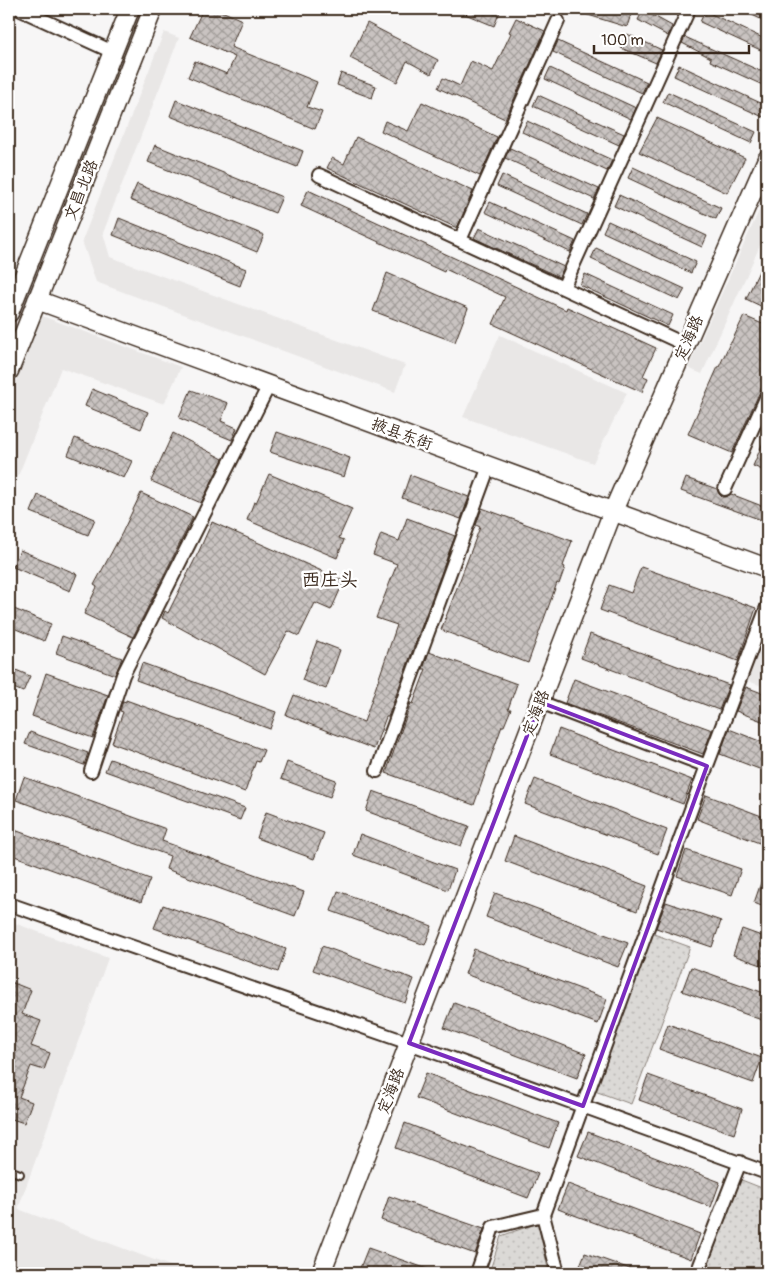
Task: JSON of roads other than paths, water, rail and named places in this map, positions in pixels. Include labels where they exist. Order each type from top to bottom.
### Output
[{"type":"main road","name":"文昌北路","points":[[9,313],[130,9]]},
{"type":"main road","name":"文昌北路","points":[[9,370],[152,9]]},
{"type":"main road","name":"定海路","points":[[321,1273],[612,512],[767,159]]},
{"type":"main road","name":"掖县东街","points":[[37,300],[767,568]]},
{"type":"street","points":[[19,9],[113,52]]},
{"type":"street","points":[[564,288],[689,9]]},
{"type":"street","points":[[460,240],[558,21]]},
{"type":"street","points":[[319,175],[686,345]]},
{"type":"street","points":[[91,771],[123,675],[269,385]]},
{"type":"street","points":[[725,490],[767,396]]},
{"type":"street","points":[[378,771],[489,466]]},
{"type":"street","points":[[558,1273],[543,1215],[767,607]]},
{"type":"street","points":[[540,702],[707,766]]},
{"type":"street","points":[[9,904],[767,1172]]},
{"type":"street","points":[[697,1273],[740,1162]]},
{"type":"street","points":[[477,1273],[493,1227],[543,1215]]},
{"type":"lane","points":[[9,1170],[20,1174]]},
{"type":"district","name":"西庄头","points":[[330,580]]}]
